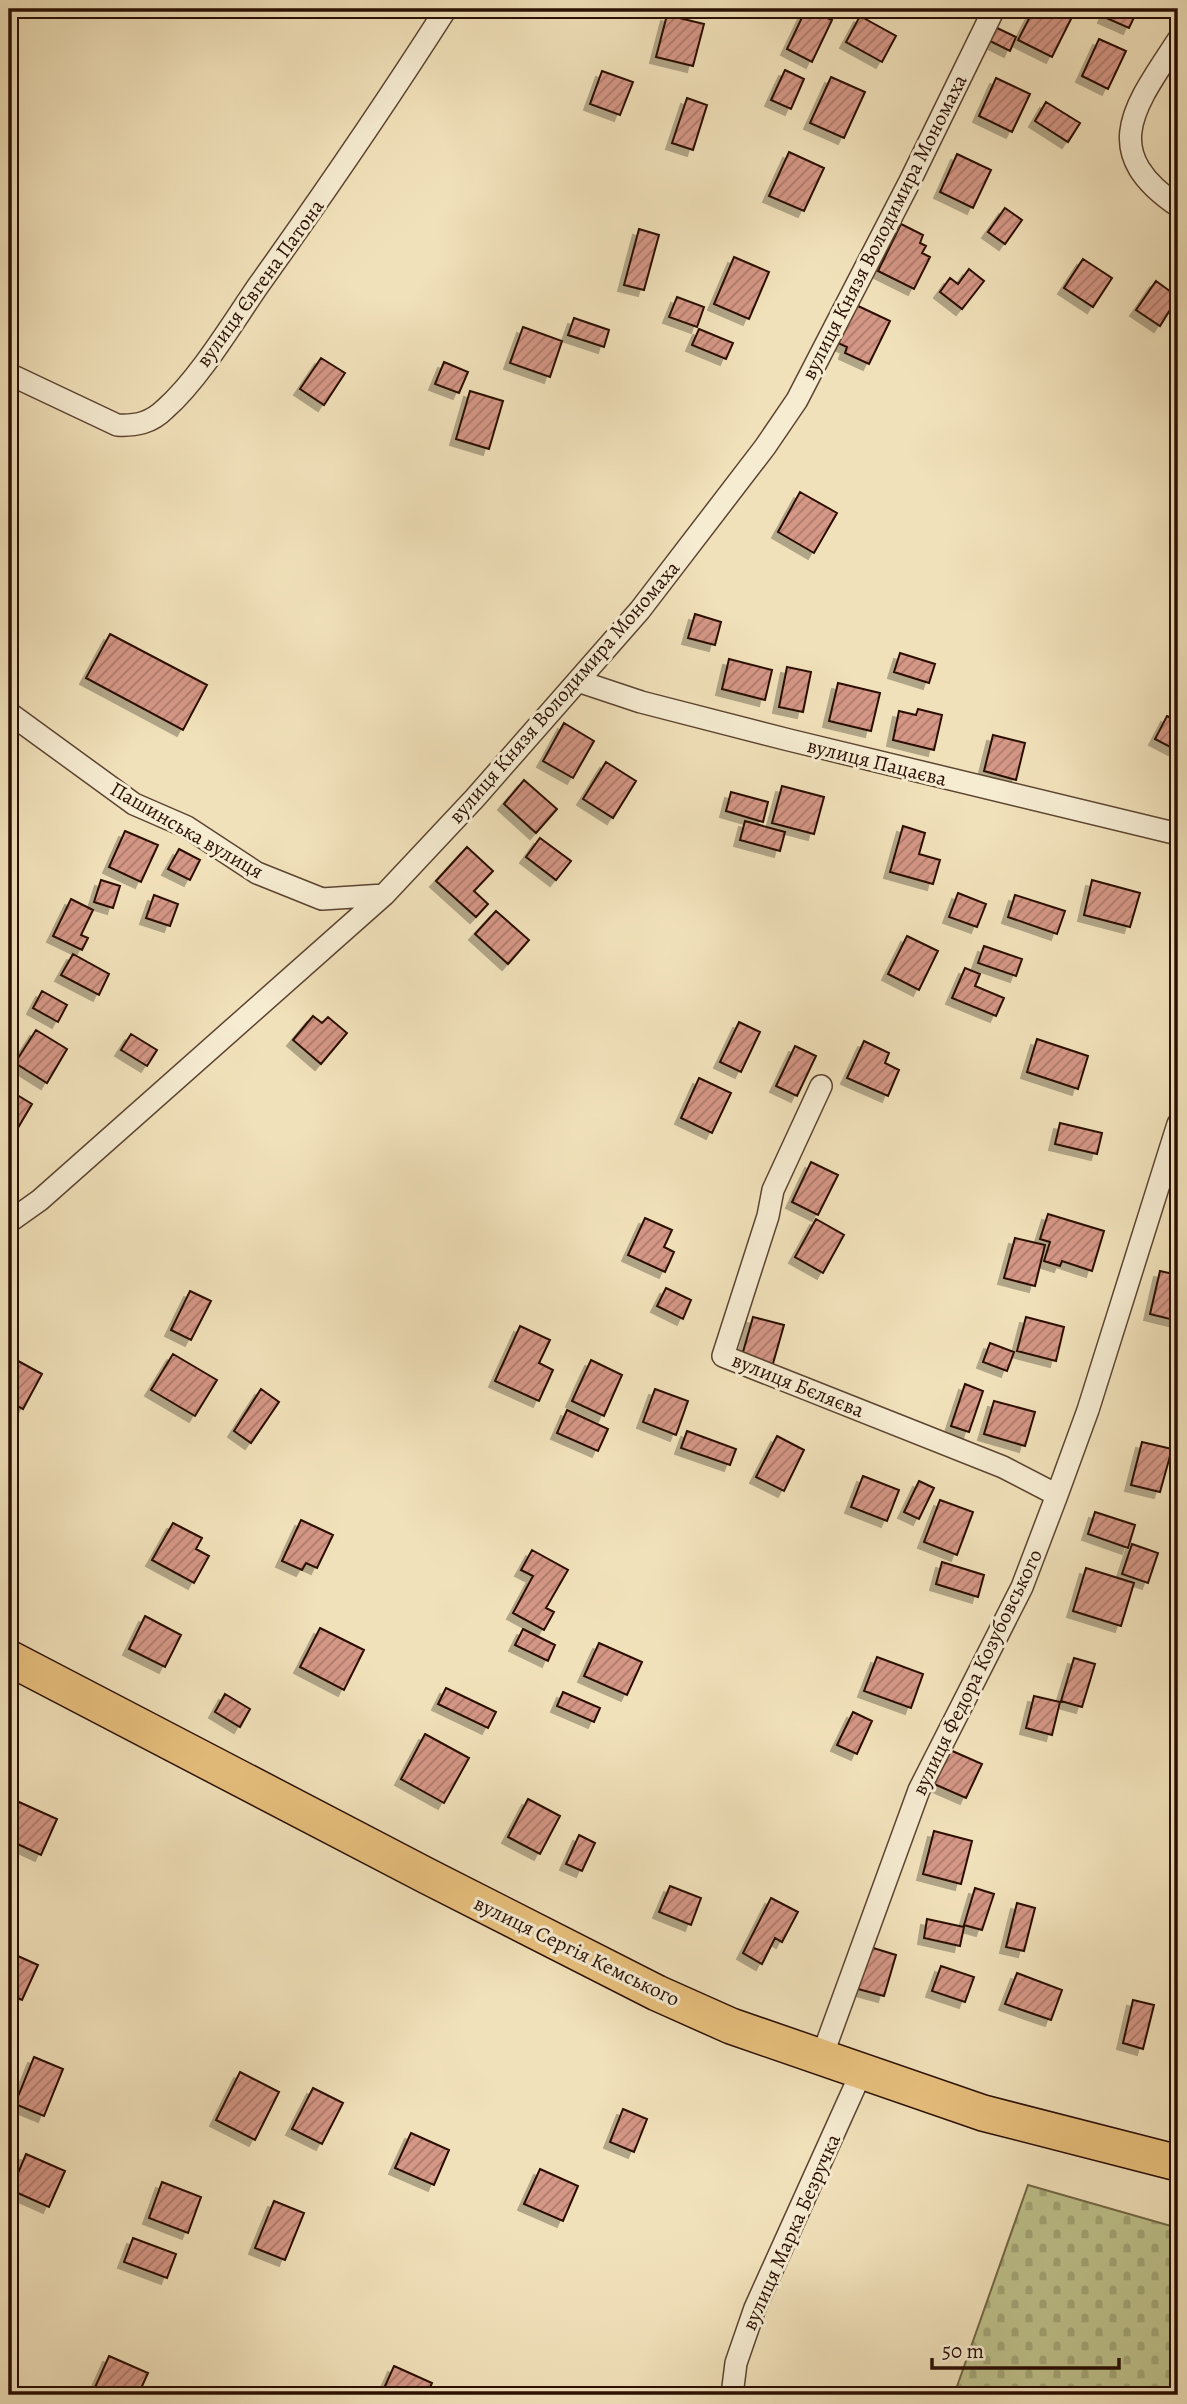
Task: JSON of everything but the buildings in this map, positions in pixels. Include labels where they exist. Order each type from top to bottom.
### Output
[{"type":"highway","name":"вулиця Сергія Кемського","points":[[9,1658],[657,1993],[732,2026],[861,2073],[983,2113],[1178,2163]]},
{"type":"street","name":"вулиця Євгена Патона","points":[[9,374],[117,425],[135,426],[152,420],[167,409],[210,354],[360,142],[446,9]]},
{"type":"street","name":"вулиця Князя Володимира Мономаха","points":[[9,1222],[40,1200],[384,895],[640,610],[765,447],[797,400],[910,181],[993,9]]},
{"type":"street","points":[[1178,40],[1139,102],[1130,127],[1132,157],[1146,182],[1178,206]]},
{"type":"street","name":"вулиця Пацаєва","points":[[578,681],[641,702],[776,737],[1178,834]]},
{"type":"street","name":"Пашинська вулиця","points":[[9,713],[134,804],[187,827],[257,873],[321,900],[384,895]]},
{"type":"street","name":"вулиця Бєляєва","points":[[821,1086],[773,1190],[768,1216],[723,1356],[1003,1467],[1057,1495]]},
{"type":"street","name":"вулиця Федора Козубовського","points":[[821,2059],[919,1790],[1022,1587],[1088,1410],[1178,1124]]},
{"type":"street","name":"вулиця Марка Безручка","points":[[732,2395],[736,2363],[755,2308],[861,2073]]},
{"type":"green space","points":[[1028,2185],[1178,2228],[1178,2395],[954,2395]]}]
